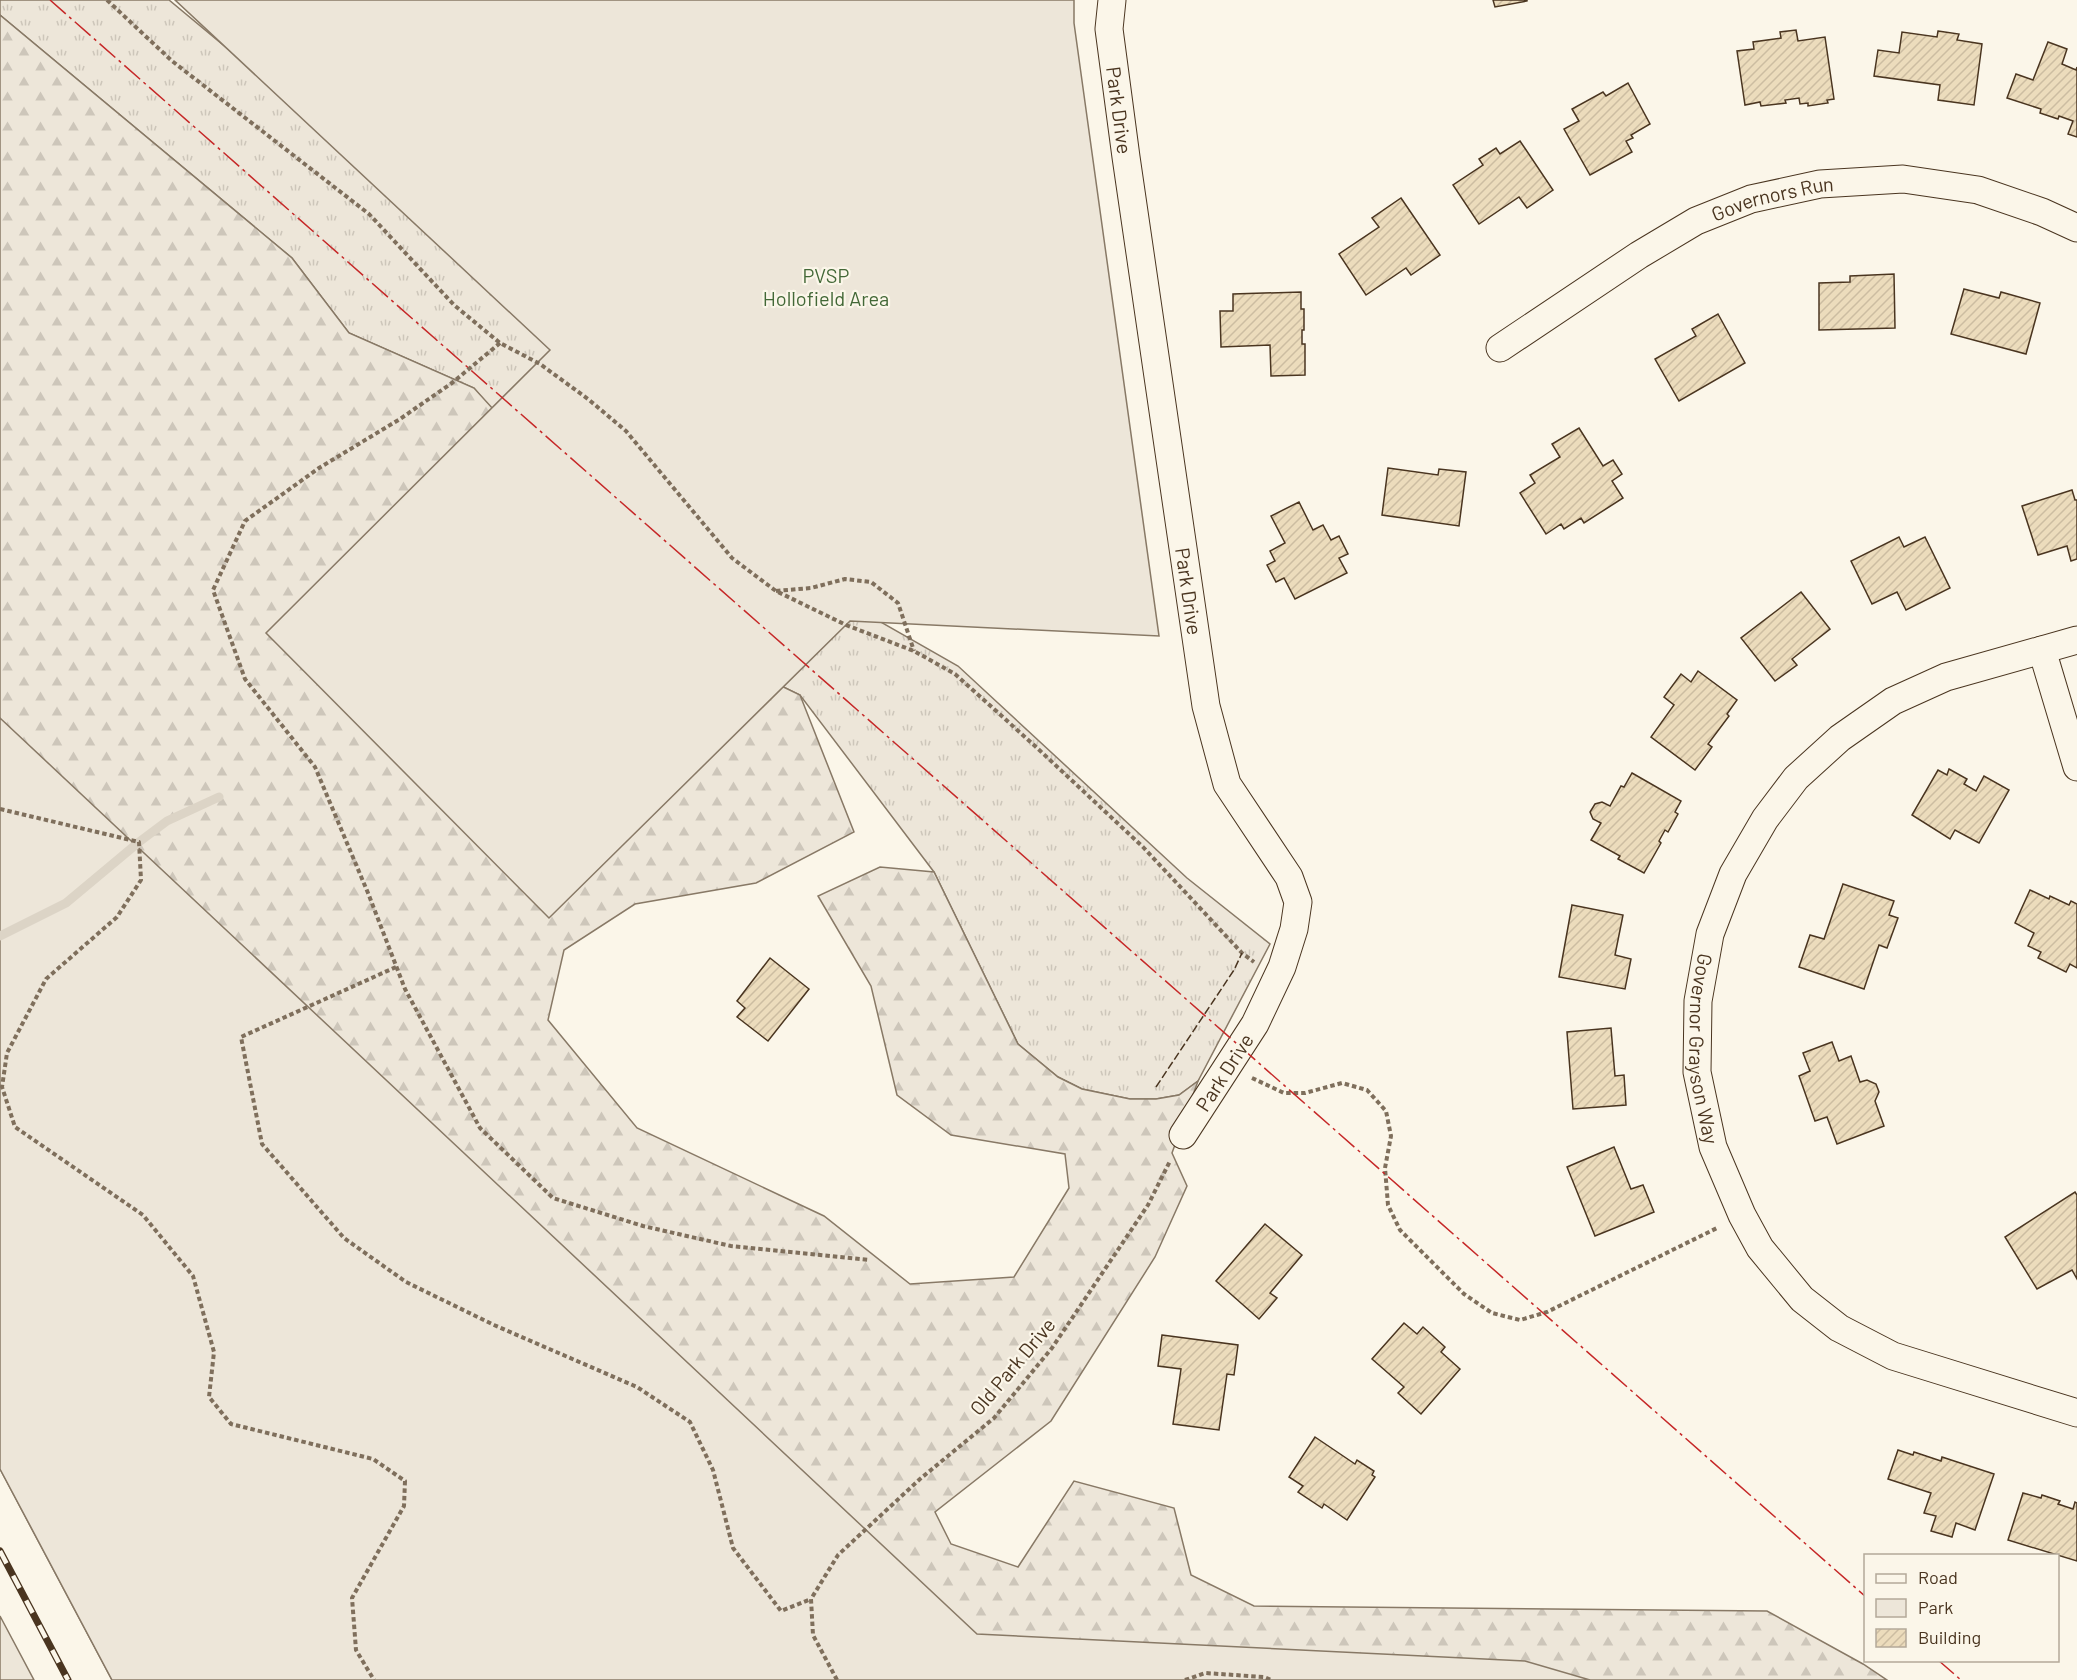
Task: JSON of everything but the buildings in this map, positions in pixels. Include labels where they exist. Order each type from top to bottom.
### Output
[{"type":"street","name":"Park Drive","points":[[1112,0],[1109,28],[1126,157],[1206,706],[1227,784],[1289,877],[1298,902],[1294,929],[1276,978],[1255,1024],[1183,1135]]},
{"type":"street","name":"Governors Run","points":[[1500,348],[1639,255],[1696,221],[1751,199],[1809,186],[1904,179],[1978,190],[2042,212],[2077,228]]},
{"type":"street","name":"Governor Grayson Way","points":[[2077,640],[1946,677],[1893,701],[1840,738],[1796,778],[1765,819],[1733,874],[1710,934],[1698,1001],[1697,1072],[1713,1147],[1742,1215],[1760,1248],[1802,1299],[1839,1328],[1893,1356],[2077,1413]]},
{"type":"street","points":[[2042,650],[2077,767]]},
{"type":"path","points":[[106,0],[172,61],[369,214],[454,305],[500,343],[540,364],[588,399],[626,431],[732,558],[776,591],[846,625],[914,651],[955,674],[1143,847],[1242,953],[1276,978]]},
{"type":"path","points":[[500,343],[452,384],[400,419],[319,468],[245,521],[213,591],[246,679],[315,767],[405,989],[480,1128],[552,1198],[643,1226],[731,1246],[869,1260]]},
{"type":"path","points":[[776,591],[811,588],[845,579],[871,582],[898,603],[914,651]]},
{"type":"path","points":[[0,809],[139,842],[141,880],[117,917],[46,979],[7,1053],[2,1087],[15,1127],[143,1215],[193,1276],[214,1352],[209,1397],[231,1424],[374,1459],[405,1481],[404,1506],[352,1598],[356,1650],[374,1680]]},
{"type":"path","points":[[396,967],[241,1037],[262,1144],[344,1238],[406,1282],[494,1325],[637,1387],[690,1422],[713,1470],[733,1548],[781,1611],[811,1599],[813,1635],[837,1680]]},
{"type":"path","points":[[1228,1065],[1266,1086],[1284,1092],[1305,1093],[1342,1083],[1367,1090],[1386,1111],[1390,1136],[1385,1168],[1388,1205],[1400,1230],[1464,1294],[1492,1313],[1520,1320],[1547,1312],[1742,1215]]},
{"type":"path","name":"Old Park Drive","points":[[811,1599],[838,1555],[920,1479],[994,1418],[1052,1348],[1148,1205],[1183,1135]]},
{"type":"path","points":[[1185,1680],[1205,1673],[1264,1677],[1271,1680]]},
{"type":"green space","points":[[0,0],[169,0],[447,231],[800,576],[958,666],[1187,878],[1270,944],[1198,1081],[1179,1095],[1156,1099],[1130,1099],[1082,1089],[1058,1077],[1018,1044],[934,872],[800,695],[732,662],[670,621],[474,388],[349,333],[292,258],[0,15]]},
{"type":"green space","name":"PVSP Hollofield Area","points":[[175,0],[1074,0],[1074,23],[1159,636],[850,621],[549,918],[266,633],[550,350]]},
{"type":"green space","points":[[0,15],[292,258],[349,333],[474,388],[590,516],[732,662],[800,695],[854,832],[756,883],[635,904],[564,950],[548,1020],[637,1128],[824,1216],[910,1284],[1014,1277],[1069,1188],[1065,1154],[951,1135],[897,1095],[871,986],[818,896],[880,867],[934,872],[1018,1044],[1058,1077],[1082,1089],[1130,1099],[1156,1099],[1179,1095],[1198,1081],[1172,1153],[1187,1186],[1155,1257],[1051,1421],[935,1512],[951,1544],[1018,1567],[1074,1481],[1174,1508],[1191,1575],[1254,1606],[1767,1611],[1863,1664],[1887,1680],[112,1680],[0,1469]]},
{"type":"green space","points":[[0,718],[977,1634],[1525,1661],[1590,1680],[112,1680],[0,1469]]},
{"type":"green space","points":[[0,1616],[34,1680],[0,1680]]},
{"type":"waterway","points":[[0,936],[66,903],[167,821],[219,797]]},
{"type":"railway","points":[[0,1551],[68,1680]]},
{"type":"fence","points":[[1156,1087],[1234,970],[1242,953]]},
{"type":"power","points":[[50,0],[1864,1595]]},
{"type":"power","points":[[1940,1662],[1961,1680]]}]
